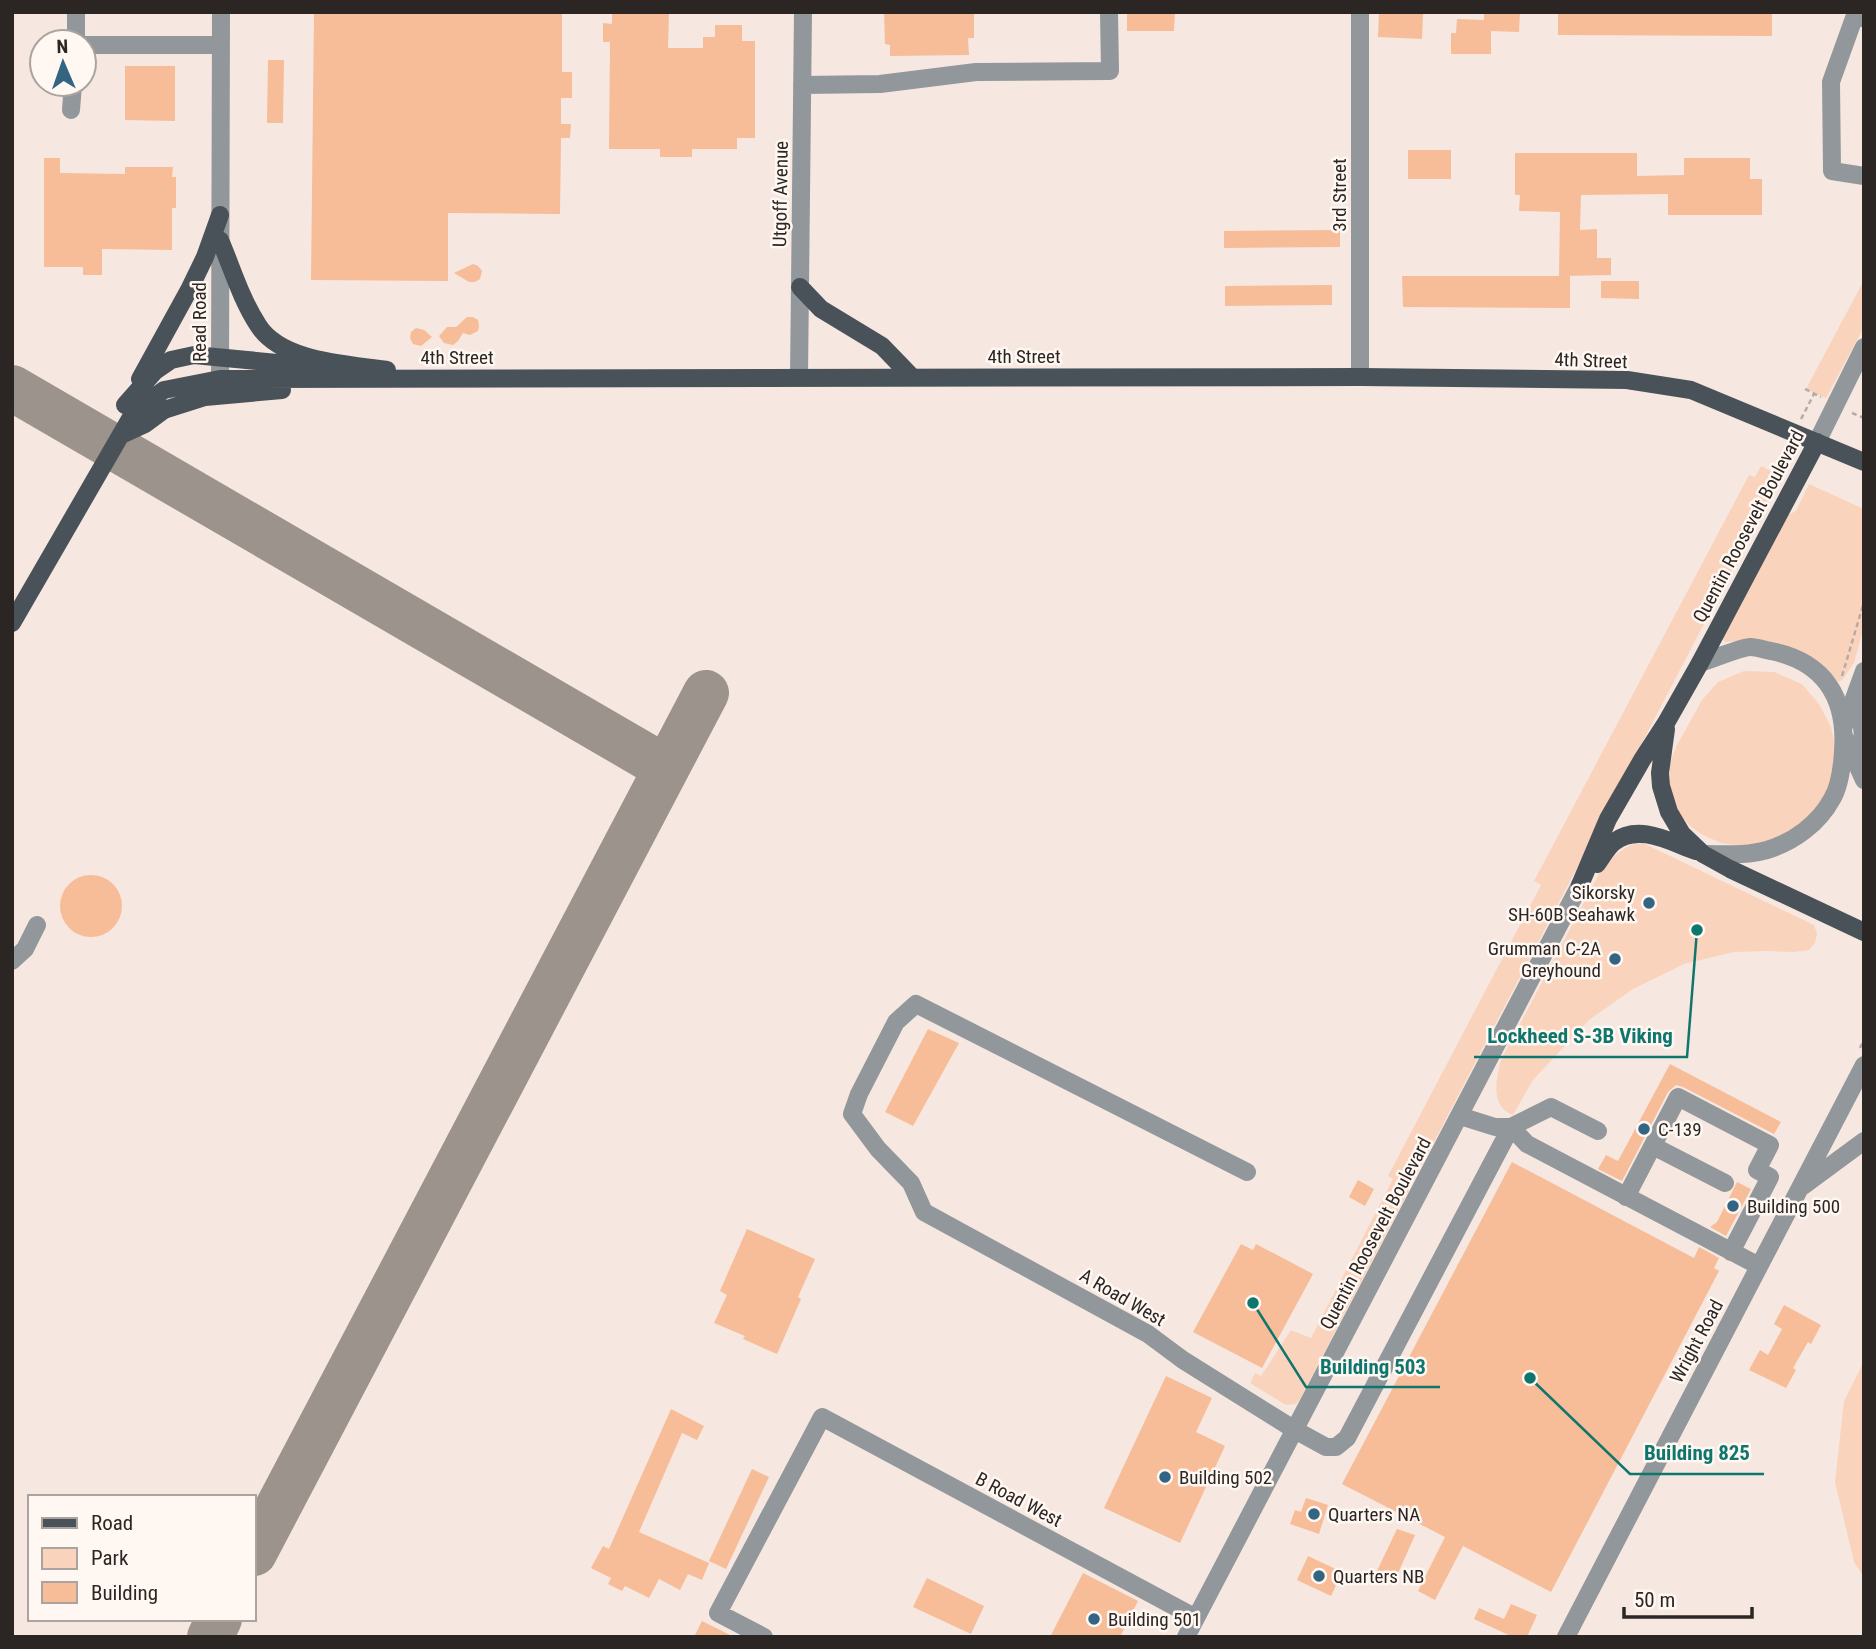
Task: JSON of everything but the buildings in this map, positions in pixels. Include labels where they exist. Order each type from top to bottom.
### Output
[{"type":"main road","points":[[121,435],[125,405],[190,288],[220,215]]},
{"type":"main road","points":[[220,240],[258,326],[290,352],[317,359],[439,378]]},
{"type":"main road","points":[[800,287],[821,309],[882,346],[912,377]]},
{"type":"main road","points":[[125,405],[155,371],[171,360],[194,355],[439,378]]},
{"type":"main road","name":"4th Street","points":[[220,379],[1360,377],[1627,380],[1691,390],[1864,462]]},
{"type":"main road","points":[[121,435],[145,424],[164,410],[205,397],[439,378]]},
{"type":"main road","name":"Read Road","points":[[12,623],[134,412],[164,390],[220,379]]},
{"type":"main road","name":"Quentin Roosevelt Boulevard","points":[[1580,885],[1608,819],[1700,663],[1817,442]]},
{"type":"main road","points":[[1666,723],[1660,773],[1664,801],[1682,834],[1703,854]]},
{"type":"main road","points":[[1580,885],[1613,843],[1630,834],[1647,833],[1703,854],[1864,932]]},
{"type":"street","name":"Read Road","points":[[220,379],[221,12]]},
{"type":"street","name":"Utgoff Avenue","points":[[799,377],[803,12]]},
{"type":"street","points":[[802,85],[880,84],[976,72],[1110,71],[1109,12]]},
{"type":"street","name":"3rd Street","points":[[1360,12],[1360,377]]},
{"type":"street","points":[[1864,18],[1854,18],[1831,82],[1832,171],[1864,176]]},
{"type":"street","points":[[98,45],[221,45]]},
{"type":"street","points":[[71,110],[72,98]]},
{"type":"street","name":"Quentin Roosevelt Boulevard","points":[[1817,442],[1864,347]]},
{"type":"street","points":[[1700,663],[1748,646],[1783,653],[1804,662],[1824,678],[1836,697],[1844,731],[1864,780]]},
{"type":"street","points":[[1703,854],[1740,854],[1766,850],[1789,841],[1819,819],[1833,797],[1842,767],[1844,731],[1864,671]]},
{"type":"street","points":[[1864,698],[1861,718],[1864,745]]},
{"type":"street","name":"Quentin Roosevelt Boulevard","points":[[1186,1637],[1580,885]]},
{"type":"street","points":[[12,961],[25,949],[37,925]]},
{"type":"street","name":"A Road West","points":[[1247,1172],[916,1004],[896,1022],[859,1094],[852,1114],[878,1149],[911,1183],[924,1212],[1148,1334],[1183,1360],[1326,1447],[1336,1447],[1347,1438],[1511,1127]]},
{"type":"street","name":"Wright Road","points":[[1566,1637],[1864,1065]]},
{"type":"street","points":[[1626,1196],[1678,1097],[1770,1145],[1757,1170],[1770,1177],[1731,1252]]},
{"type":"street","points":[[1460,1116],[1495,1127],[1511,1127],[1551,1107],[1598,1131]]},
{"type":"street","points":[[1511,1127],[1527,1144],[1759,1266]]},
{"type":"street","points":[[1800,1188],[1864,1141]]},
{"type":"street","points":[[1653,1146],[1725,1183]]},
{"type":"street","name":"B Road West","points":[[764,1637],[718,1613],[822,1418],[1196,1618]]},
{"type":"path","points":[[1850,412],[1864,418]]},
{"type":"path","points":[[1836,697],[1864,602]]},
{"type":"green space","points":[[1864,280],[1864,327],[1826,398],[1806,389]]},
{"type":"green space","points":[[1761,466],[1781,476],[1300,1399],[1296,1404],[1286,1405],[1250,1383],[1255,1373],[1261,1376],[1291,1330],[1311,1338],[1393,1179],[1388,1176],[1541,885],[1534,881],[1749,475],[1755,477]]},
{"type":"green space","points":[[1809,484],[1864,509],[1864,627],[1854,663],[1839,682],[1812,660],[1792,649],[1759,641],[1725,642],[1722,638],[1786,516],[1796,511]]},
{"type":"green space","points":[[1744,671],[1774,672],[1802,684],[1819,704],[1831,727],[1838,758],[1830,791],[1802,830],[1747,847],[1721,843],[1691,827],[1679,814],[1670,786],[1670,763],[1702,700],[1718,682]]},
{"type":"green space","points":[[1634,844],[1645,844],[1814,925],[1817,934],[1815,943],[1809,950],[1734,952],[1684,964],[1633,989],[1589,1020],[1533,1080],[1513,1115],[1501,1106],[1496,1092],[1501,1060],[1599,874],[1614,856]]},
{"type":"green space","points":[[1864,1361],[1864,1577],[1854,1562],[1835,1482],[1844,1401]]},
{"type":"taxiway","points":[[12,388],[666,768]]},
{"type":"taxiway","points":[[256,1549],[706,693]]},
{"type":"taxiway","points":[[210,1637],[218,1621]]},
{"type":"place","name":"Sikorsky SH-60B Seahawk","points":[[1649,903]]},
{"type":"place","name":"Lockheed S-3B Viking","points":[[1697,930]]},
{"type":"place","name":"Grumman C-2A Greyhound","points":[[1615,959]]},
{"type":"place","name":"C-139","points":[[1644,1129]]},
{"type":"place","name":"Building 500","points":[[1733,1206]]},
{"type":"place","name":"Building 503","points":[[1253,1303]]},
{"type":"place","name":"Building 825","points":[[1530,1378]]},
{"type":"place","name":"Building 502","points":[[1165,1477]]},
{"type":"place","name":"Quarters NA","points":[[1314,1514]]},
{"type":"place","name":"Quarters NB","points":[[1319,1576]]},
{"type":"place","name":"Building 501","points":[[1094,1619]]}]
